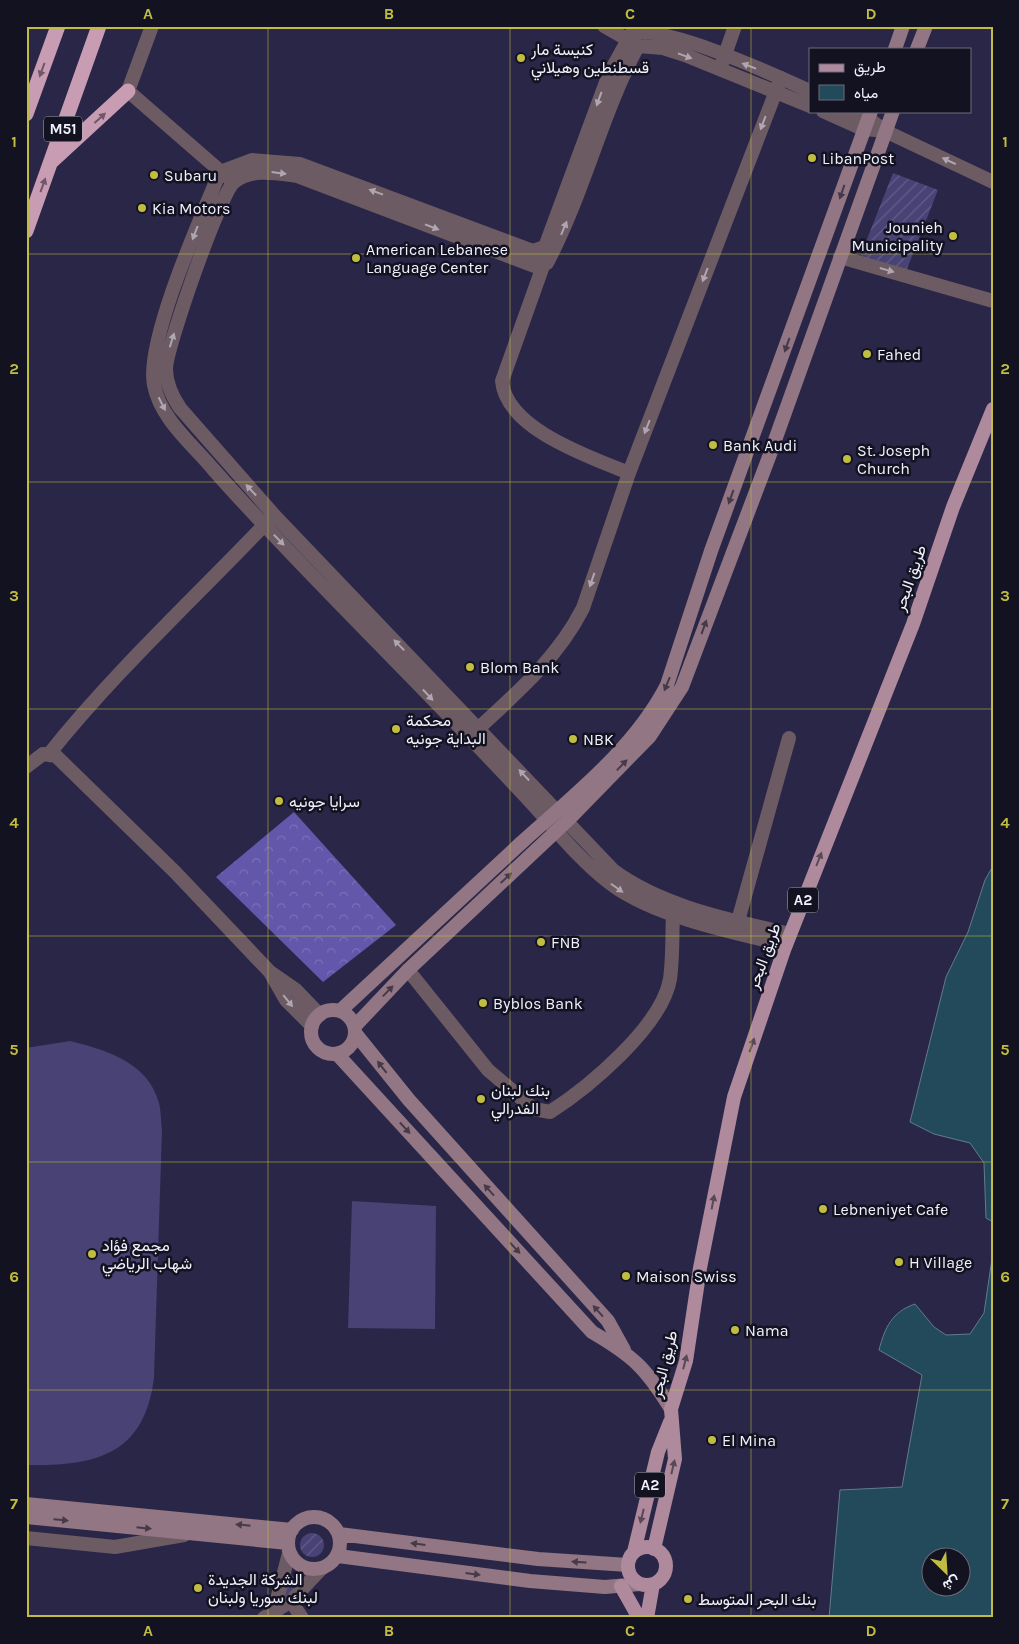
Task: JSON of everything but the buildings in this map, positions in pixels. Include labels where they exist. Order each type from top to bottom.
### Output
[{"type":"highway","name":"M51","points":[[26,114],[58,26]]},
{"type":"highway","name":"M51","points":[[26,231],[99,26]]},
{"type":"highway","points":[[51,162],[128,91]]},
{"type":"main road","points":[[895,48],[903,26]]},
{"type":"main road","points":[[918,48],[926,26]]},
{"type":"main road","points":[[340,1011],[650,736],[682,687],[769,458],[893,112]]},
{"type":"main road","points":[[337,1054],[350,1047],[355,1029],[408,970],[556,831],[557,817],[641,727],[656,706],[667,685],[711,551],[867,120]]},
{"type":"main road","name":"طريق البحر","points":[[631,1559],[658,1452],[686,1361],[700,1268],[734,1097],[788,940],[829,830],[913,624],[953,507],[993,409]]},
{"type":"main road","points":[[625,1351],[608,1321],[408,1100],[346,1014],[332,1010],[316,1021],[311,1034],[317,1047],[322,1051],[337,1054],[592,1332],[625,1351],[652,1378],[671,1414]]},
{"type":"main road","name":"طريق البحر","points":[[654,1549],[675,1459],[671,1414]]},
{"type":"main road","points":[[26,1504],[193,1533],[290,1542]]},
{"type":"main road","points":[[26,1517],[93,1516],[290,1542]]},
{"type":"main road","points":[[312,1517],[328,1521],[339,1534],[341,1545],[338,1556],[331,1564],[321,1569],[306,1569],[299,1565],[290,1542],[297,1523],[312,1517]]},
{"type":"main road","points":[[339,1534],[538,1559],[631,1559]]},
{"type":"main road","points":[[338,1556],[530,1581],[605,1587],[646,1584],[663,1576],[665,1563],[663,1557],[654,1549],[640,1548],[631,1559],[630,1576],[646,1584]]},
{"type":"main road","points":[[646,1584],[647,1618]]},
{"type":"main road","points":[[621,1586],[639,1618]]},
{"type":"street","points":[[152,26],[128,91],[233,183]]},
{"type":"street","points":[[604,26],[632,43],[664,48],[723,63],[778,84],[809,92]]},
{"type":"street","points":[[723,63],[735,26]]},
{"type":"street","points":[[632,43],[620,79],[591,139],[545,247],[533,251],[300,164],[252,160],[220,172],[192,242],[154,354],[168,416],[264,525],[409,665],[557,817],[614,871],[648,894],[675,908],[788,940]]},
{"type":"street","points":[[778,84],[809,105]]},
{"type":"street","points":[[474,732],[547,662],[573,627],[582,608],[629,473],[778,84]]},
{"type":"street","points":[[828,112],[867,120]]},
{"type":"street","points":[[855,112],[885,131],[993,182]]},
{"type":"street","points":[[591,139],[559,240],[543,266],[502,380],[506,399],[522,419],[587,456],[629,473]]},
{"type":"street","points":[[409,665],[274,515],[180,408],[161,383],[167,356],[182,308],[215,220],[233,183],[255,172],[296,176],[537,267],[543,266]]},
{"type":"street","points":[[539,250],[543,266]]},
{"type":"street","points":[[840,257],[993,301]]},
{"type":"street","points":[[49,754],[71,727],[139,654],[274,515]]},
{"type":"street","points":[[738,921],[790,738]]},
{"type":"street","points":[[26,768],[39,756],[49,754],[56,756],[127,824],[270,972],[296,990],[316,1021]]},
{"type":"street","points":[[556,831],[579,857],[611,884],[643,904],[675,908]]},
{"type":"street","points":[[408,970],[488,1070],[534,1109],[550,1112],[578,1094],[641,1033],[662,1002],[670,979],[675,908]]},
{"type":"street","points":[[720,922],[738,921],[788,940]]},
{"type":"street","points":[[26,1538],[115,1547],[193,1533]]},
{"type":"street","points":[[269,1614],[290,1542]]},
{"type":"street","points":[[269,1614],[291,1601],[321,1569]]},
{"type":"street","points":[[291,1601],[302,1618]]},
{"type":"shaded area","points":[[893,173],[938,190],[905,274],[860,257]]},
{"type":"shaded area","name":"مجمع فؤاد شهاب الرياضي","points":[[70,1041],[98,1049],[124,1060],[146,1077],[159,1103],[162,1130],[154,1378],[148,1404],[139,1425],[127,1440],[112,1451],[74,1463],[26,1465],[26,1048]]},
{"type":"shaded area","points":[[352,1201],[436,1206],[435,1329],[348,1328]]},
{"type":"shaded area","points":[[312,1533],[317,1534],[323,1540],[323,1550],[317,1556],[312,1557],[307,1556],[301,1550],[300,1545],[301,1540],[307,1534]]},
{"type":"shaded area","points":[[289,1574],[302,1581],[280,1604]]},
{"type":"green space","points":[[294,812],[396,925],[323,982],[216,877]]},
{"type":"water","points":[[993,866],[993,1222],[986,1218],[984,1163],[970,1143],[934,1134],[910,1122],[946,977],[968,932],[985,880]]},
{"type":"water","points":[[993,1252],[993,1618],[829,1618],[840,1490],[902,1487],[922,1375],[879,1350],[887,1327],[901,1311],[915,1304],[934,1327],[946,1335],[970,1334],[984,1313]]},
{"type":"place","name":"كنيسة مار قسطنطين وهيلاني","points":[[521,58]]},
{"type":"place","name":"LibanPost","points":[[812,158]]},
{"type":"place","name":"Subaru","points":[[154,175]]},
{"type":"place","name":"Kia Motors","points":[[142,208]]},
{"type":"place","name":"Jounieh Municipality","points":[[953,236]]},
{"type":"place","name":"American Lebanese Language Center","points":[[356,258]]},
{"type":"place","name":"Fahed","points":[[867,354]]},
{"type":"place","name":"Bank Audi","points":[[713,445]]},
{"type":"place","name":"St. Joseph Church","points":[[847,459]]},
{"type":"place","name":"Blom Bank","points":[[470,667]]},
{"type":"place","name":"محكمة البداية جونيه","points":[[396,729]]},
{"type":"place","name":"NBK","points":[[573,739]]},
{"type":"place","name":"سرايا جونيه","points":[[279,801]]},
{"type":"place","name":"FNB","points":[[541,942]]},
{"type":"place","name":"Byblos Bank","points":[[483,1003]]},
{"type":"place","name":"بنك لبنان الفدرالي","points":[[481,1099]]},
{"type":"place","name":"Lebneniyet Cafe","points":[[823,1209]]},
{"type":"place","name":"مجمع فؤاد شهاب الرياضي","points":[[92,1254]]},
{"type":"place","name":"H Village","points":[[899,1262]]},
{"type":"place","name":"Maison Swiss","points":[[626,1276]]},
{"type":"place","name":"Nama","points":[[735,1330]]},
{"type":"place","name":"El Mina","points":[[712,1440]]},
{"type":"place","name":"الشركة الجديدة لبنك سوريا ولبنان","points":[[198,1588]]},
{"type":"place","name":"بنك البحر المتوسط","points":[[688,1599]]}]
